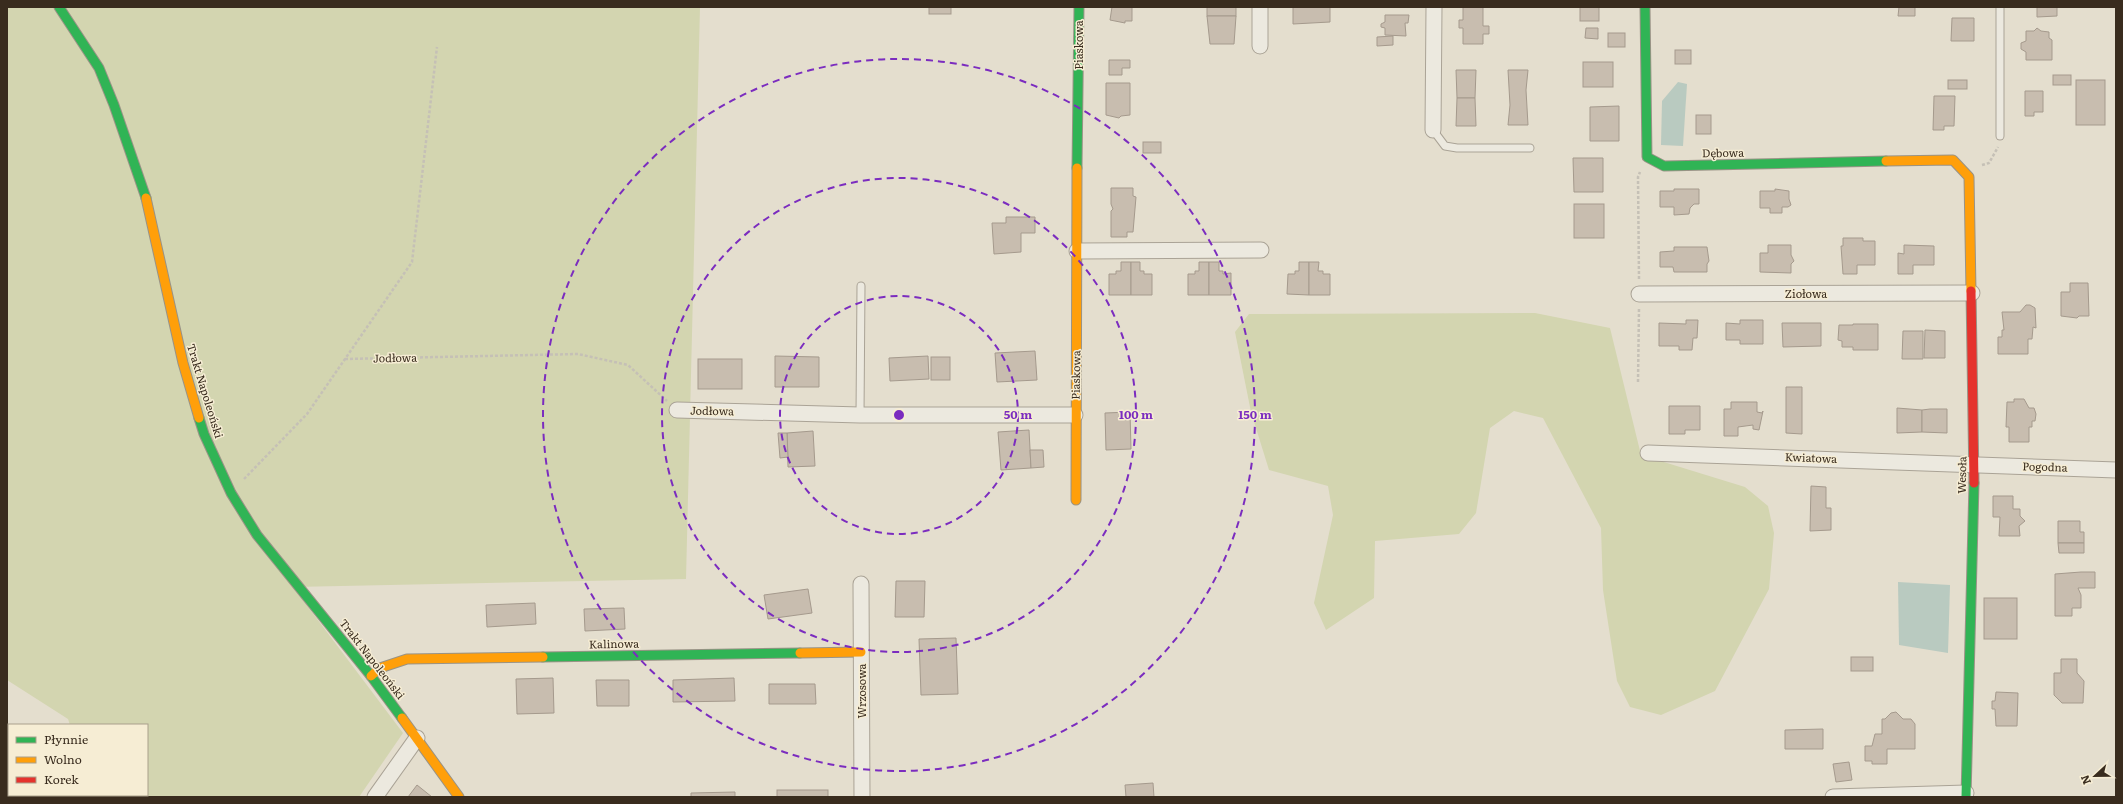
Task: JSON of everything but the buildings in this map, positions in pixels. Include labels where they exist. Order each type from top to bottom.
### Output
[{"type":"street","name":"Trakt Napoleoński","points":[[59,7],[69,20],[99,68],[114,105],[148,204],[183,362],[204,434],[231,493],[257,535],[371,676],[459,797]]},
{"type":"street","name":"Piaskowa","points":[[1076,500],[1075,415],[1079,7]]},
{"type":"street","points":[[1260,7],[1260,46]]},
{"type":"street","points":[[1434,7],[1434,130]]},
{"type":"street","points":[[1645,7],[1647,158]]},
{"type":"street","name":"Dębowa","points":[[1647,158],[1664,166],[1952,160],[1969,177]]},
{"type":"street","name":"Wesoła","points":[[1966,795],[1974,464],[1969,177]]},
{"type":"street","points":[[1077,251],[1261,250]]},
{"type":"street","name":"Ziołowa","points":[[1639,294],[1972,294]]},
{"type":"street","name":"Jodłowa","points":[[677,410],[860,415],[1075,415]]},
{"type":"street","name":"Kwiatowa","points":[[1648,453],[1974,464]]},
{"type":"street","name":"Pogodna","points":[[1974,464],[2116,470]]},
{"type":"street","name":"Wrzosowa","points":[[861,584],[862,797]]},
{"type":"street","name":"Kalinowa","points":[[371,676],[380,668],[407,659],[862,652]]},
{"type":"street","points":[[375,797],[417,738]]},
{"type":"street","points":[[1833,797],[1966,795]]},
{"type":"lane","points":[[2000,7],[2000,136]]},
{"type":"lane","points":[[1434,130],[1445,146],[1457,148],[1530,148]]},
{"type":"lane","points":[[860,415],[861,286]]},
{"type":"path","points":[[231,493],[306,414],[412,262],[437,47]]},
{"type":"path","points":[[1969,177],[1974,166],[1989,163],[1998,150],[2000,136]]},
{"type":"path","points":[[1638,382],[1638,177],[1647,158]]},
{"type":"path","name":"Jodłowa","points":[[344,359],[578,354],[628,365],[677,410]]},
{"type":"green space","points":[[7,7],[700,7],[686,579],[293,587],[403,733],[359,797],[91,797],[148,796],[148,724],[70,724],[68,719],[7,680]]},
{"type":"green space","points":[[1535,313],[1610,328],[1641,455],[1745,487],[1768,506],[1774,533],[1769,589],[1715,691],[1661,715],[1630,707],[1617,681],[1603,590],[1601,528],[1543,418],[1514,411],[1490,428],[1476,513],[1459,534],[1375,541],[1374,598],[1326,630],[1314,603],[1333,515],[1328,486],[1269,470],[1251,412],[1235,332],[1249,314]]},
{"type":"shaded area","points":[[1678,82],[1687,84],[1683,146],[1661,145],[1662,101]]},
{"type":"shaded area","points":[[1898,582],[1950,585],[1948,653],[1899,645]]},
{"type":"traffic: fast","points":[[59,7],[99,68],[114,105],[146,198]]},
{"type":"traffic: fast","points":[[1077,168],[1079,7]]},
{"type":"traffic: fast","points":[[1645,7],[1647,157],[1664,166],[1886,161]]},
{"type":"traffic: fast","points":[[199,418],[204,434],[231,493],[257,535],[371,676],[402,718]]},
{"type":"traffic: fast","points":[[1966,797],[1974,483]]},
{"type":"traffic: fast","points":[[543,657],[800,653]]},
{"type":"traffic: slow","points":[[1886,161],[1953,160],[1969,177],[1971,291]]},
{"type":"traffic: slow","points":[[1076,500],[1077,168]]},
{"type":"traffic: slow","points":[[146,198],[183,363],[199,418]]},
{"type":"traffic: slow","points":[[800,653],[861,652]]},
{"type":"traffic: slow","points":[[371,676],[380,668],[407,659],[543,657]]},
{"type":"traffic: slow","points":[[402,718],[459,797]]},
{"type":"traffic: jam","points":[[1971,291],[1974,483]]}]
